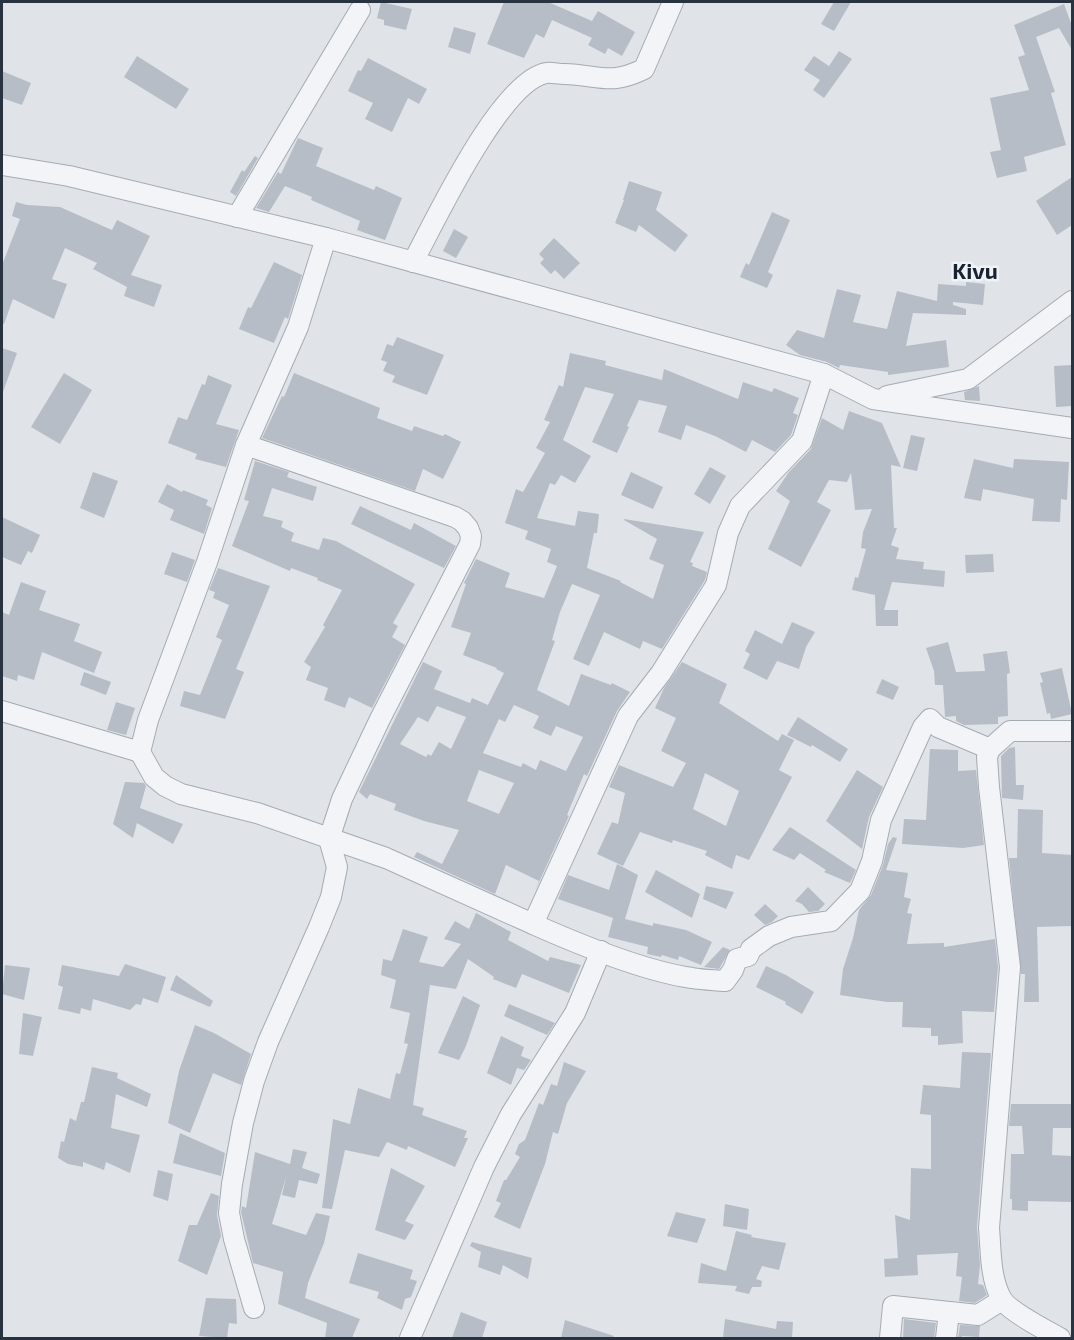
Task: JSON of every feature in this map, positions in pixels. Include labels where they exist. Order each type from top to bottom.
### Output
[{"type":"street","points":[[413,262],[479,139],[520,89],[532,79],[547,73],[583,74],[603,80],[626,77],[644,69],[673,2]]},
{"type":"street","points":[[237,217],[360,10]]},
{"type":"street","points":[[2,165],[69,176],[326,238],[824,374],[873,399],[1072,428]]},
{"type":"street","points":[[326,238],[298,327],[246,445],[207,562],[148,720],[140,752],[154,777],[180,794],[257,813],[386,858],[533,924],[601,951],[666,973],[725,981],[737,959],[748,956],[751,949],[769,936],[791,927],[831,921],[860,891],[872,861],[881,820],[926,723],[930,719],[938,727],[990,749]]},
{"type":"street","points":[[873,399],[968,379],[1072,301]]},
{"type":"street","points":[[533,924],[628,716],[661,673],[716,585],[728,533],[740,506],[802,441],[824,374]]},
{"type":"street","points":[[246,445],[455,517],[468,528],[471,536],[470,544],[458,570],[380,719],[342,799],[329,839],[337,867],[331,897],[320,927],[268,1042],[254,1081],[243,1123],[232,1184],[230,1213],[234,1239],[254,1308]]},
{"type":"street","points":[[2,711],[140,752]]},
{"type":"street","points":[[1060,1338],[1022,1316],[1002,1300],[992,1269],[989,1228],[1010,967],[987,758],[990,749],[1010,731],[1072,731]]},
{"type":"street","points":[[410,1338],[484,1167],[511,1114],[575,1013],[601,951]]},
{"type":"street","points":[[890,1338],[893,1306],[978,1315],[1002,1300]]},
{"type":"street","points":[[946,1338],[949,1312]]},
{"type":"building","points":[[381,2],[412,9],[406,30],[384,25],[384,20],[377,18]]},
{"type":"building","points":[[504,2],[548,2],[592,21],[598,11],[635,32],[622,56],[608,48],[605,54],[588,45],[592,38],[552,20],[544,38],[536,34],[524,58],[487,44]]},
{"type":"building","points":[[834,2],[851,2],[834,31],[821,24]]},
{"type":"building","points":[[1064,4],[1072,26],[1072,50],[1059,28],[1036,37],[1055,92],[1051,93],[1066,145],[1024,157],[1027,171],[997,178],[990,152],[1001,150],[990,98],[1029,90],[1018,57],[1025,55],[1014,25]]},
{"type":"building","points":[[454,27],[476,33],[470,54],[448,47]]},
{"type":"building","points":[[839,51],[852,59],[824,98],[813,90],[820,80],[804,70],[814,56],[829,66]]},
{"type":"building","points":[[137,56],[189,89],[176,109],[124,77]]},
{"type":"building","points":[[368,58],[427,89],[419,104],[408,98],[392,132],[365,119],[373,103],[348,91],[358,70],[361,71]]},
{"type":"building","points":[[2,71],[31,83],[22,105],[2,98]]},
{"type":"building","points":[[298,138],[323,148],[316,166],[374,190],[376,186],[402,198],[385,240],[357,230],[360,221],[285,186],[269,212],[256,208],[278,172],[281,174]]},
{"type":"building","points":[[255,156],[258,158],[236,196],[230,192],[242,170],[244,172]]},
{"type":"building","points":[[1072,177],[1072,225],[1057,235],[1036,201]]},
{"type":"building","points":[[629,181],[662,192],[656,210],[688,235],[675,252],[639,225],[636,232],[615,223]]},
{"type":"building","points":[[16,202],[60,207],[112,230],[117,220],[150,236],[131,275],[162,285],[154,307],[124,296],[127,287],[93,269],[97,263],[65,248],[52,279],[67,284],[54,319],[13,299],[4,324],[2,324],[2,265],[20,219],[12,216]]},
{"type":"building","points":[[772,212],[790,220],[768,272],[773,275],[767,288],[740,277],[746,263],[749,265]]},
{"type":"building","points":[[454,229],[468,237],[456,258],[443,251]]},
{"type":"building","points":[[554,238],[580,263],[564,279],[555,270],[551,274],[540,263],[544,259],[539,254]]},
{"type":"building","points":[[274,262],[302,275],[288,319],[285,317],[274,343],[239,329],[248,307],[251,308]]},
{"type":"building","points":[[966,282],[985,284],[983,305],[953,302],[953,305],[966,309],[966,315],[913,313],[906,346],[946,340],[949,367],[888,375],[888,372],[840,365],[839,368],[827,362],[800,355],[786,345],[797,330],[824,338],[837,289],[861,295],[853,322],[887,329],[897,291],[937,301],[938,284],[966,286]]},
{"type":"building","points":[[397,337],[444,355],[427,395],[392,382],[395,376],[383,371],[387,362],[381,360],[387,344],[393,346]]},
{"type":"building","points":[[2,348],[17,353],[3,392],[2,392]]},
{"type":"building","points":[[570,353],[606,361],[605,365],[662,380],[664,369],[738,399],[743,382],[772,392],[774,388],[799,398],[793,413],[798,415],[791,435],[775,452],[752,440],[746,452],[715,436],[686,425],[681,440],[658,432],[667,406],[639,400],[617,453],[592,442],[614,394],[585,387],[563,440],[591,456],[575,483],[561,475],[555,485],[550,483],[537,518],[575,526],[578,511],[599,514],[597,533],[594,533],[587,568],[621,581],[653,599],[664,565],[649,559],[657,539],[624,519],[704,532],[690,562],[693,563],[692,566],[707,572],[705,580],[662,649],[643,641],[640,649],[604,632],[589,666],[573,659],[600,595],[572,584],[560,612],[552,640],[555,641],[537,690],[569,706],[581,674],[611,685],[612,683],[630,692],[617,711],[587,776],[584,774],[567,815],[569,816],[535,891],[539,881],[506,865],[495,894],[414,857],[417,852],[442,864],[459,830],[394,810],[396,804],[370,794],[367,799],[359,792],[423,662],[442,671],[434,689],[470,703],[472,698],[488,705],[504,673],[463,655],[471,633],[451,627],[466,584],[464,583],[476,559],[510,573],[505,587],[544,598],[557,566],[547,562],[551,549],[525,539],[528,531],[505,523],[516,489],[523,492],[545,453],[536,448],[550,422],[544,420],[559,385],[563,387]],"holes":[[[514,705],[539,716],[533,728],[551,736],[556,726],[583,737],[566,771],[540,760],[536,770],[523,763],[521,767],[483,753],[499,719],[505,722]],[[437,706],[466,717],[451,749],[439,742],[431,756],[428,754],[426,757],[400,744],[418,717],[428,722]],[[479,770],[514,783],[499,814],[467,801]]]},
{"type":"building","points":[[1072,365],[1072,406],[1056,407],[1054,366]]},
{"type":"building","points":[[64,373],[92,390],[60,444],[31,427]]},
{"type":"building","points":[[294,373],[380,408],[377,418],[412,431],[414,426],[443,436],[445,434],[461,442],[443,479],[423,469],[415,491],[262,438]]},
{"type":"building","points":[[208,375],[232,385],[216,424],[239,430],[226,467],[195,459],[197,454],[168,443],[178,417],[187,420]]},
{"type":"building","points":[[979,386],[980,401],[965,400],[964,392]]},
{"type":"building","points":[[849,411],[882,423],[901,467],[891,465],[894,528],[897,528],[891,545],[899,548],[896,559],[924,562],[923,569],[945,571],[944,587],[892,582],[884,610],[898,610],[898,626],[876,626],[875,595],[852,590],[855,577],[858,578],[866,549],[861,548],[863,532],[872,509],[855,510],[851,473],[847,482],[829,480],[817,502],[831,510],[801,567],[768,549],[790,501],[776,491],[789,472],[811,449],[822,418],[843,430]]},
{"type":"building","points":[[911,435],[925,438],[917,471],[903,468]]},
{"type":"building","points":[[974,459],[1013,468],[1014,459],[1069,462],[1067,500],[1061,499],[1060,522],[1032,521],[1034,499],[983,489],[981,501],[964,498]]},
{"type":"building","points":[[255,461],[289,472],[287,477],[317,487],[313,501],[272,488],[263,516],[283,521],[281,527],[294,533],[291,541],[319,550],[323,538],[336,541],[415,584],[393,623],[398,626],[392,637],[405,645],[372,708],[349,697],[345,708],[324,700],[328,688],[306,680],[311,667],[304,662],[325,627],[323,625],[342,590],[317,580],[318,578],[291,568],[290,571],[232,546],[249,501],[244,500]]},
{"type":"building","points":[[710,467],[726,476],[710,504],[694,494]]},
{"type":"building","points":[[93,472],[118,481],[104,518],[80,508]]},
{"type":"building","points":[[631,472],[663,487],[653,509],[621,495]]},
{"type":"building","points":[[167,484],[182,492],[183,490],[208,500],[206,505],[212,508],[204,534],[170,520],[174,510],[158,502]]},
{"type":"building","points":[[360,506],[411,530],[414,523],[456,546],[444,568],[351,524]]},
{"type":"building","points":[[2,517],[40,535],[32,553],[28,551],[21,565],[2,557]]},
{"type":"building","points":[[172,552],[195,560],[187,582],[164,574]]},
{"type":"building","points":[[993,554],[994,572],[966,573],[965,555]]},
{"type":"building","points":[[218,568],[270,586],[236,669],[244,672],[225,719],[180,706],[184,691],[200,695],[222,640],[216,637],[229,605],[213,598],[215,592],[209,590]]},
{"type":"building","points":[[21,582],[46,591],[39,610],[80,624],[74,641],[102,652],[94,673],[42,652],[34,680],[18,675],[17,681],[2,676],[2,612],[9,615]]},
{"type":"building","points":[[792,622],[815,632],[806,647],[799,669],[777,661],[767,680],[743,668],[750,654],[745,651],[755,630],[782,644]]},
{"type":"building","points":[[948,642],[956,672],[985,671],[983,654],[1007,651],[1010,673],[1007,674],[1008,716],[998,717],[998,724],[964,725],[956,721],[956,716],[945,717],[943,685],[935,685],[934,671],[926,648]]},
{"type":"building","points":[[682,662],[727,684],[719,703],[778,741],[782,734],[794,740],[779,770],[792,777],[749,860],[736,855],[732,869],[705,855],[707,851],[673,840],[672,843],[640,832],[623,866],[597,854],[612,822],[618,824],[625,793],[609,787],[619,765],[673,787],[686,763],[661,751],[676,718],[655,708],[664,688]],"holes":[[[705,773],[739,791],[726,826],[693,809]]]},
{"type":"building","points":[[1062,668],[1072,714],[1051,719],[1050,713],[1047,714],[1040,673]]},
{"type":"building","points":[[84,672],[111,682],[106,695],[80,685]]},
{"type":"building","points":[[882,679],[899,687],[893,700],[876,693]]},
{"type":"building","points":[[116,702],[135,708],[126,735],[107,730]]},
{"type":"building","points":[[798,717],[848,749],[840,762],[812,745],[811,747],[787,735]]},
{"type":"building","points":[[1015,747],[1016,785],[1024,785],[1023,800],[1002,798],[1001,756],[1009,748]]},
{"type":"building","points":[[930,749],[958,750],[958,771],[976,770],[984,845],[963,848],[902,844],[904,819],[926,820]]},
{"type":"building","points":[[857,770],[883,787],[869,817],[862,849],[826,821]]},
{"type":"building","points":[[125,782],[144,783],[146,786],[140,808],[183,824],[173,844],[137,823],[133,838],[113,824]]},
{"type":"building","points":[[1018,809],[1043,810],[1042,853],[1072,855],[1072,926],[1037,927],[1039,1002],[1024,1002],[1025,974],[1021,974],[1009,858],[1017,858]]},
{"type":"building","points":[[790,827],[856,870],[850,883],[824,872],[826,870],[800,853],[794,860],[772,850]]},
{"type":"building","points":[[893,837],[897,838],[886,870],[908,873],[904,897],[911,899],[907,913],[912,914],[907,944],[944,943],[944,947],[995,939],[998,967],[994,1012],[962,1011],[963,1043],[938,1045],[938,1036],[931,1036],[931,1028],[902,1027],[903,1002],[840,995],[843,969],[859,910],[871,895],[883,865],[888,844]]},
{"type":"building","points":[[617,864],[638,875],[625,919],[653,926],[653,923],[686,930],[712,942],[701,965],[679,956],[678,960],[662,955],[661,957],[647,954],[648,947],[608,937],[613,918],[558,899],[568,875],[609,890]]},
{"type":"building","points":[[656,870],[700,894],[692,918],[645,892]]},
{"type":"building","points":[[706,886],[734,892],[726,909],[703,899]]},
{"type":"building","points":[[808,887],[825,904],[818,911],[809,912],[802,904],[795,901]]},
{"type":"building","points":[[765,904],[778,916],[765,925],[754,915]]},
{"type":"building","points":[[476,913],[511,932],[508,940],[548,961],[550,957],[581,965],[569,993],[522,974],[516,988],[493,979],[494,977],[468,959],[456,989],[430,985],[413,1105],[424,1108],[422,1115],[467,1131],[464,1138],[468,1138],[455,1167],[408,1146],[407,1150],[387,1142],[379,1157],[345,1150],[332,1209],[322,1208],[333,1119],[350,1124],[358,1088],[390,1099],[396,1073],[400,1074],[408,1044],[404,1043],[410,1013],[390,1008],[396,980],[381,975],[383,959],[392,961],[403,929],[428,937],[419,962],[443,967],[461,944],[444,939],[455,921],[469,929]]},
{"type":"building","points":[[723,947],[730,950],[719,969],[704,967]]},
{"type":"building","points":[[125,964],[166,977],[158,1003],[143,998],[141,1005],[136,1004],[130,1010],[93,999],[91,1011],[81,1008],[80,1014],[58,1009],[63,987],[58,985],[62,965],[119,976]]},
{"type":"building","points":[[5,965],[30,968],[24,1000],[2,994]]},
{"type":"building","points":[[766,966],[814,992],[802,1014],[785,1004],[786,1002],[756,987]]},
{"type":"building","points":[[176,975],[213,1001],[210,1007],[170,990]]},
{"type":"building","points":[[463,996],[480,1005],[459,1060],[438,1053]]},
{"type":"building","points":[[509,1004],[555,1023],[547,1035],[504,1016]]},
{"type":"building","points":[[23,1013],[42,1017],[33,1056],[19,1054]]},
{"type":"building","points":[[195,1025],[251,1054],[241,1085],[213,1073],[190,1133],[168,1123],[179,1071]]},
{"type":"building","points":[[501,1036],[524,1047],[521,1056],[531,1060],[524,1070],[517,1068],[511,1085],[487,1073]]},
{"type":"building","points":[[962,1052],[991,1053],[977,1227],[980,1265],[978,1284],[983,1285],[987,1295],[975,1303],[959,1301],[962,1277],[956,1276],[958,1253],[917,1255],[918,1275],[885,1277],[884,1259],[898,1258],[895,1215],[910,1220],[911,1168],[931,1169],[931,1115],[920,1114],[923,1085],[960,1088]]},
{"type":"building","points":[[564,1062],[586,1071],[567,1103],[558,1134],[553,1132],[545,1164],[520,1229],[494,1217],[501,1203],[496,1201],[504,1180],[520,1157],[515,1154],[519,1144],[525,1140],[539,1103],[543,1105],[551,1084],[557,1086]]},
{"type":"building","points":[[92,1067],[118,1073],[117,1078],[151,1094],[147,1107],[116,1094],[111,1128],[140,1135],[130,1173],[106,1162],[104,1170],[83,1162],[83,1167],[68,1164],[58,1158],[61,1141],[64,1142],[70,1118],[76,1121],[81,1102],[84,1102]]},
{"type":"building","points":[[1011,1104],[1072,1104],[1072,1128],[1053,1128],[1052,1155],[1072,1156],[1072,1202],[1028,1201],[1028,1211],[1012,1210],[1012,1199],[1010,1199],[1011,1154],[1024,1154],[1022,1126],[1009,1126]]},
{"type":"building","points":[[180,1133],[225,1153],[221,1176],[173,1163]]},
{"type":"building","points":[[293,1149],[307,1152],[302,1168],[320,1174],[317,1184],[299,1180],[295,1198],[282,1195],[286,1177],[272,1224],[306,1235],[316,1213],[330,1216],[324,1243],[308,1283],[305,1298],[360,1319],[352,1338],[325,1338],[327,1323],[278,1304],[283,1272],[253,1263],[241,1212],[242,1206],[246,1208],[255,1152],[290,1164]]},
{"type":"building","points":[[391,1168],[425,1186],[405,1221],[414,1225],[405,1240],[375,1230]]},
{"type":"building","points":[[158,1170],[173,1174],[168,1201],[153,1196]]},
{"type":"building","points":[[211,1193],[219,1196],[217,1215],[221,1236],[207,1275],[178,1261],[189,1225],[197,1225]]},
{"type":"building","points":[[725,1204],[749,1209],[747,1230],[723,1226]]},
{"type":"building","points":[[676,1212],[706,1219],[697,1243],[667,1236]]},
{"type":"building","points":[[736,1231],[752,1235],[751,1237],[786,1243],[779,1270],[762,1266],[756,1279],[762,1281],[761,1287],[752,1287],[749,1294],[735,1291],[737,1286],[698,1283],[701,1263],[726,1271]]},
{"type":"building","points":[[472,1242],[532,1258],[528,1279],[503,1265],[500,1275],[478,1267],[481,1252],[470,1246]]},
{"type":"building","points":[[358,1253],[413,1270],[410,1279],[417,1281],[411,1297],[405,1299],[402,1310],[377,1298],[379,1292],[349,1283]]},
{"type":"building","points":[[206,1298],[236,1299],[237,1324],[229,1323],[227,1338],[199,1336]]},
{"type":"building","points":[[461,1312],[487,1322],[482,1338],[452,1338]]},
{"type":"building","points":[[725,1319],[776,1329],[777,1321],[793,1322],[792,1338],[723,1338]]},
{"type":"building","points":[[904,1319],[936,1323],[934,1338],[903,1338]]},
{"type":"building","points":[[565,1320],[614,1336],[613,1338],[561,1338]]},
{"type":"building","points":[[960,1325],[980,1326],[979,1337],[962,1336],[958,1338]]},
{"type":"district","name":"Kivu","points":[[975,271]]}]
